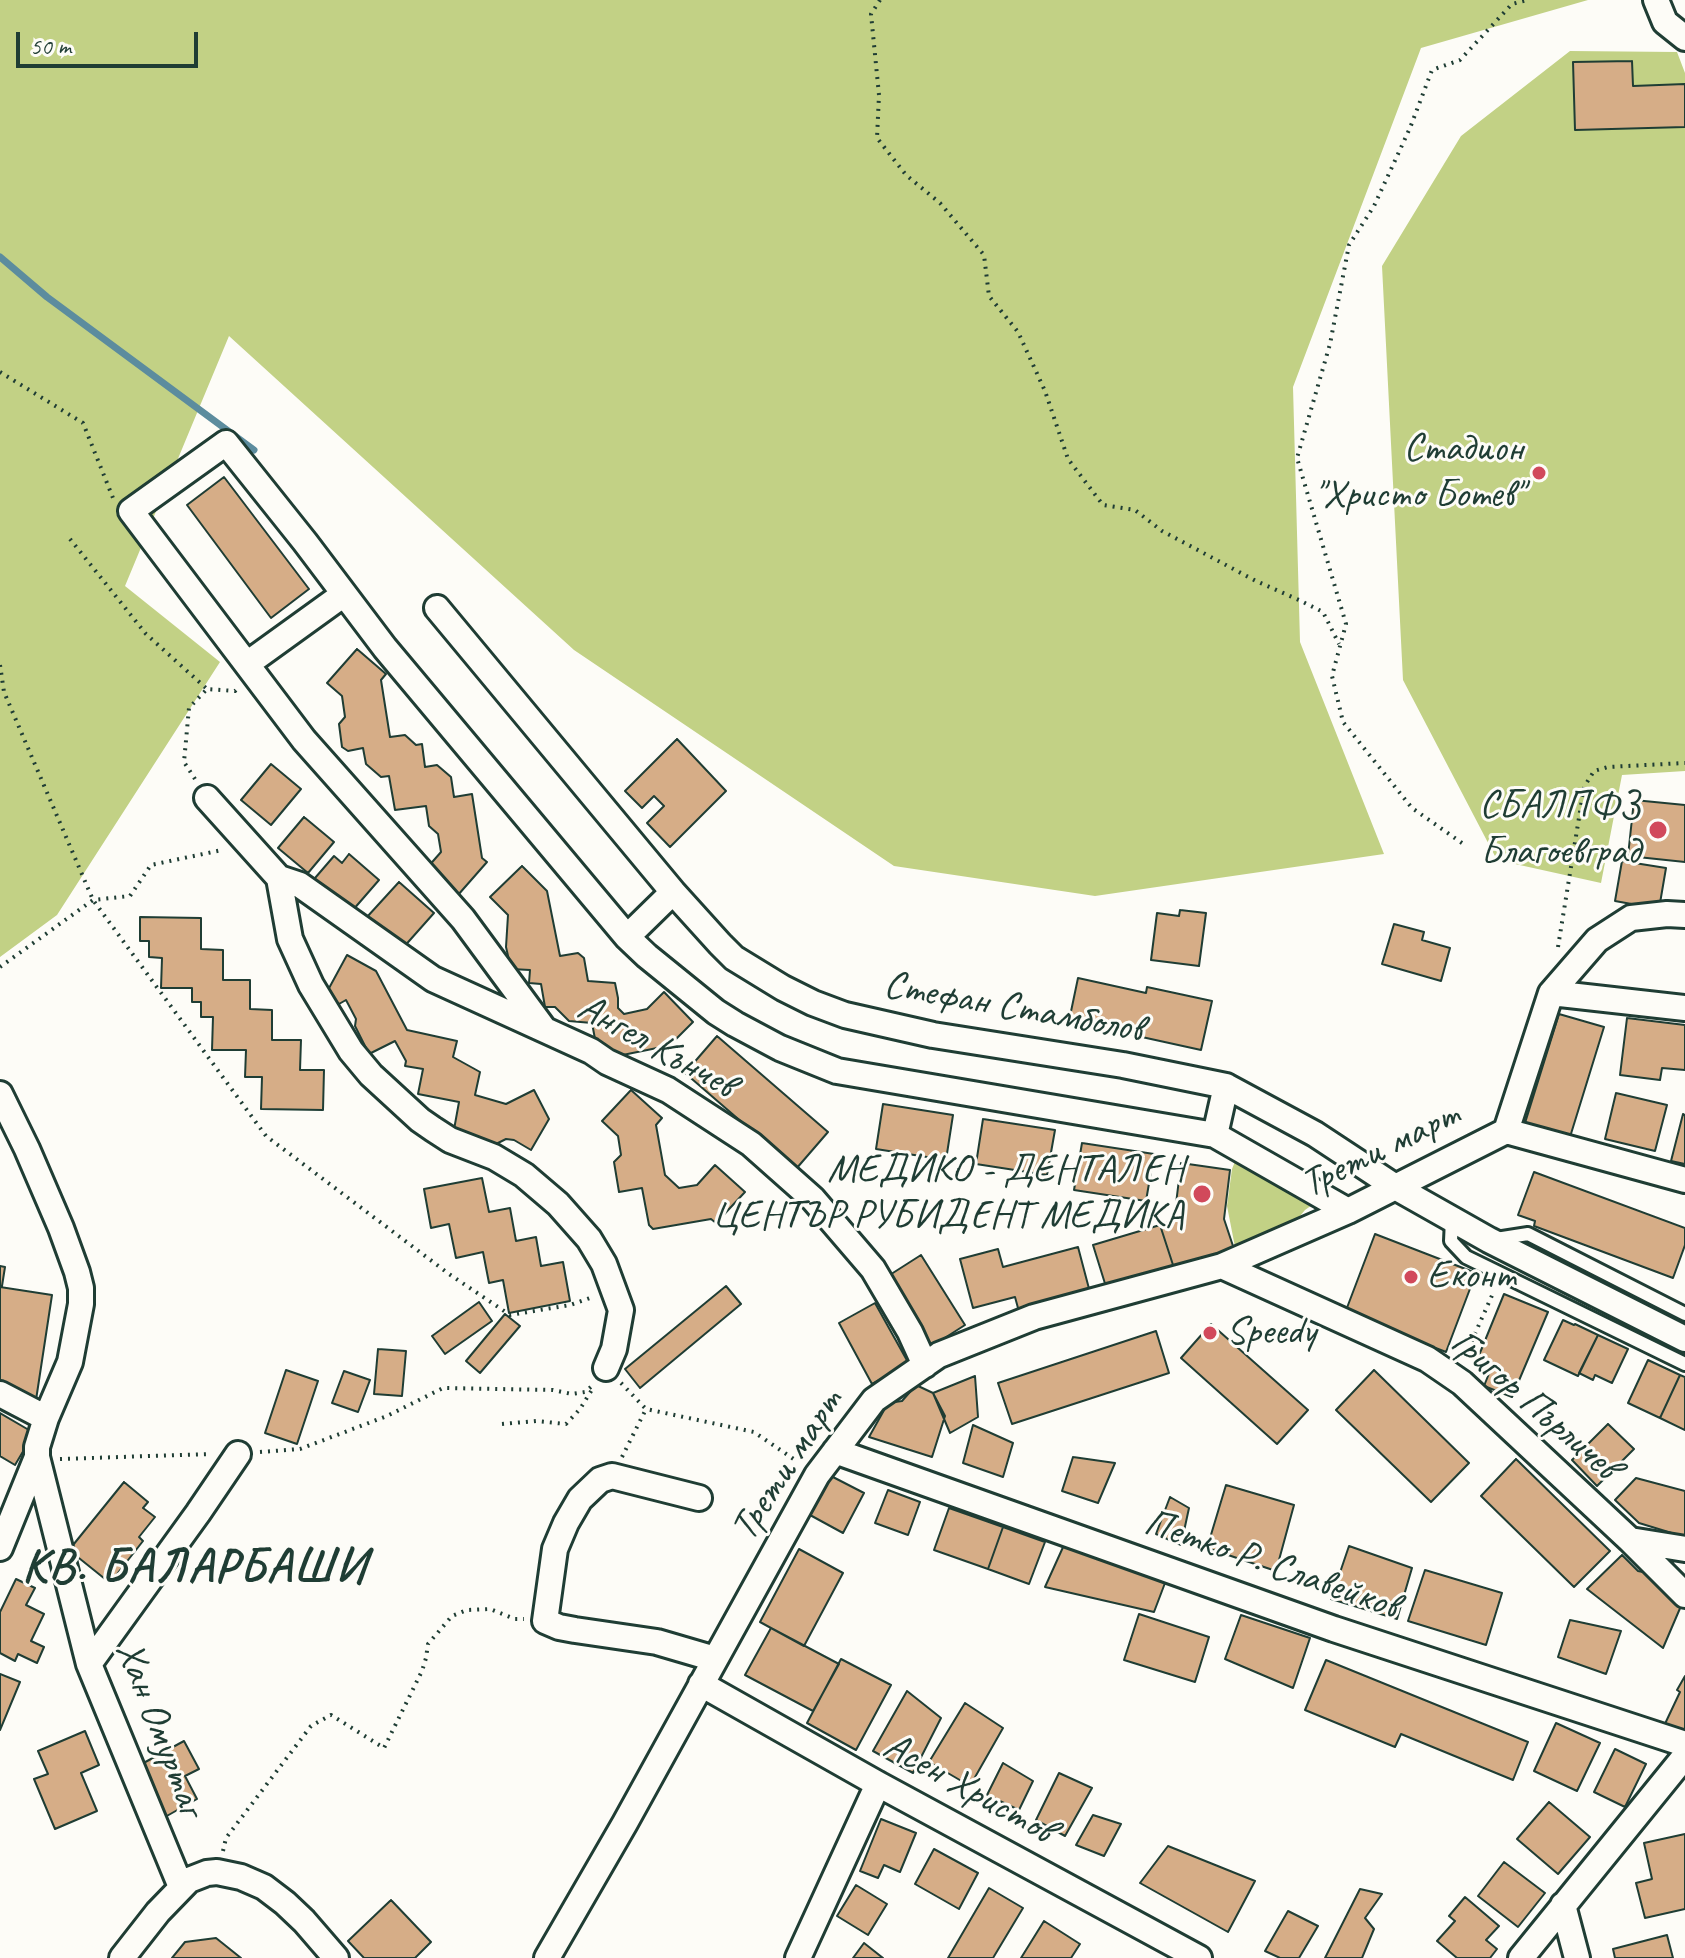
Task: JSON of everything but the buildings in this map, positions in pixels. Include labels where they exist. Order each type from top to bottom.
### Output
[{"type":"street","points":[[1656,0],[1665,22],[1685,38]]},
{"type":"street","points":[[544,1029],[463,919],[304,740],[131,511],[226,443],[385,648],[627,937],[735,1024],[780,1048],[837,1071],[1215,1135],[1348,1211]]},
{"type":"street","points":[[247,664],[344,594]]},
{"type":"street","name":"Стефан Стамболов","points":[[437,608],[673,892],[720,944],[734,958],[790,991],[845,1015],[954,1040],[1123,1065],[1226,1086],[1315,1134],[1397,1188],[1489,1240],[1685,1339]]},
{"type":"street","points":[[207,798],[279,878],[290,939],[311,985],[351,1051],[371,1075],[420,1120],[450,1140],[494,1157],[524,1175],[558,1204],[589,1239],[621,1310],[614,1349],[606,1368]]},
{"type":"street","name":"Ангел Кънчев","points":[[279,878],[300,885],[433,979],[668,1090],[751,1144],[813,1199],[873,1269],[910,1332],[925,1365]]},
{"type":"street","points":[[627,937],[673,892]]},
{"type":"street","points":[[1506,1131],[1551,993],[1597,940],[1631,918],[1685,915]]},
{"type":"street","points":[[1551,993],[1685,1008]]},
{"type":"street","points":[[1215,1135],[1226,1086]]},
{"type":"street","points":[[0,1094],[61,1228],[81,1288],[77,1333],[70,1362],[46,1418],[37,1452],[0,1548]]},
{"type":"street","name":"Трети март","points":[[547,1958],[817,1475],[874,1400],[939,1355],[1034,1317],[1222,1266],[1397,1188],[1506,1131],[1685,1180]]},
{"type":"street","name":"Григор Пърличев","points":[[1222,1266],[1427,1359],[1455,1378],[1685,1595]]},
{"type":"street","points":[[0,1394],[46,1418]]},
{"type":"street","name":"Петко Р. Славейков","points":[[835,1451],[1334,1629],[1685,1744]]},
{"type":"street","name":"Хан Омуртаг","points":[[37,1452],[89,1664],[181,1887]]},
{"type":"street","points":[[89,1664],[238,1454]]},
{"type":"street","points":[[699,1498],[612,1476],[600,1480],[580,1499],[555,1549],[545,1621],[559,1627],[657,1642],[715,1659]]},
{"type":"street","points":[[1630,1540],[1685,1549]]},
{"type":"street","name":"Асен Христов","points":[[701,1684],[1199,1958]]},
{"type":"street","points":[[1521,1958],[1685,1756]]},
{"type":"street","points":[[798,1958],[878,1784]]},
{"type":"street","points":[[122,1958],[181,1887],[198,1876],[217,1872],[241,1877],[264,1887],[304,1921],[336,1958]]},
{"type":"street","points":[[1563,1905],[1577,1958]]},
{"type":"lane","points":[[1452,1219],[1451,1241],[1466,1257],[1685,1364]]},
{"type":"lane","points":[[1489,1240],[1528,1234],[1685,1314]]},
{"type":"path","points":[[880,0],[871,14],[879,95],[877,138],[906,175],[940,203],[984,255],[989,296],[1018,332],[1045,391],[1068,459],[1103,505],[1135,510],[1162,531],[1256,581],[1323,612],[1340,647]]},
{"type":"path","points":[[1462,843],[1412,808],[1343,722],[1332,676],[1346,624],[1297,458],[1330,344],[1349,245],[1374,206],[1410,128],[1432,70],[1460,60],[1512,4],[1527,0]]},
{"type":"path","points":[[70,539],[146,634],[207,689],[235,691],[249,682],[247,664]]},
{"type":"path","points":[[0,665],[2,690],[93,900],[266,1136],[449,1274],[510,1315],[570,1305],[614,1290]]},
{"type":"path","points":[[207,689],[189,708],[184,762],[207,798]]},
{"type":"path","points":[[1551,993],[1584,787],[1594,771],[1608,767],[1685,763]]},
{"type":"path","points":[[0,967],[93,900],[130,896],[151,865],[248,843]]},
{"type":"path","points":[[1455,1378],[1501,1275]]},
{"type":"path","points":[[606,1368],[646,1409],[754,1432],[817,1475]]},
{"type":"path","points":[[37,1452],[63,1460],[300,1449],[387,1416],[443,1388],[553,1390],[572,1394],[585,1392],[596,1383],[580,1409],[566,1424],[536,1421],[502,1424]]},
{"type":"path","points":[[612,1476],[646,1409]]},
{"type":"path","points":[[217,1872],[226,1838],[311,1726],[331,1715],[384,1748],[422,1671],[428,1644],[452,1616],[467,1610],[490,1609],[515,1619],[545,1621]]},
{"type":"green space","points":[[0,0],[1588,0],[1421,48],[1293,387],[1300,642],[1384,854],[1095,896],[894,866],[574,650],[229,336],[125,586],[220,662],[57,915],[0,957]]},
{"type":"green space","name":"Стадион \"Христо Ботев\"","points":[[1570,51],[1677,52],[1685,73],[1685,771],[1622,775],[1601,883],[1497,860],[1403,680],[1382,266],[1461,136]]},
{"type":"green space","points":[[1236,1159],[1315,1203],[1289,1229],[1236,1252],[1227,1206]]},
{"type":"waterway","points":[[0,257],[47,297],[254,450]]},
{"type":"place","name":"Стадион \"Христо Ботев\"","points":[[1539,473]]},
{"type":"place","name":"СБАЛПФЗ Благоевград","points":[[1658,830]]},
{"type":"place","name":"МЕДИКО - ДЕНТАЛЕН ЦЕНТЪР РУБИДЕНТ МЕДИКА","points":[[1202,1194]]},
{"type":"place","name":"Еконт","points":[[1411,1277]]},
{"type":"place","name":"Speedy","points":[[1210,1333]]},
{"type":"district","name":"КВ. БАЛАРБАШИ","points":[[195,1568]]}]
